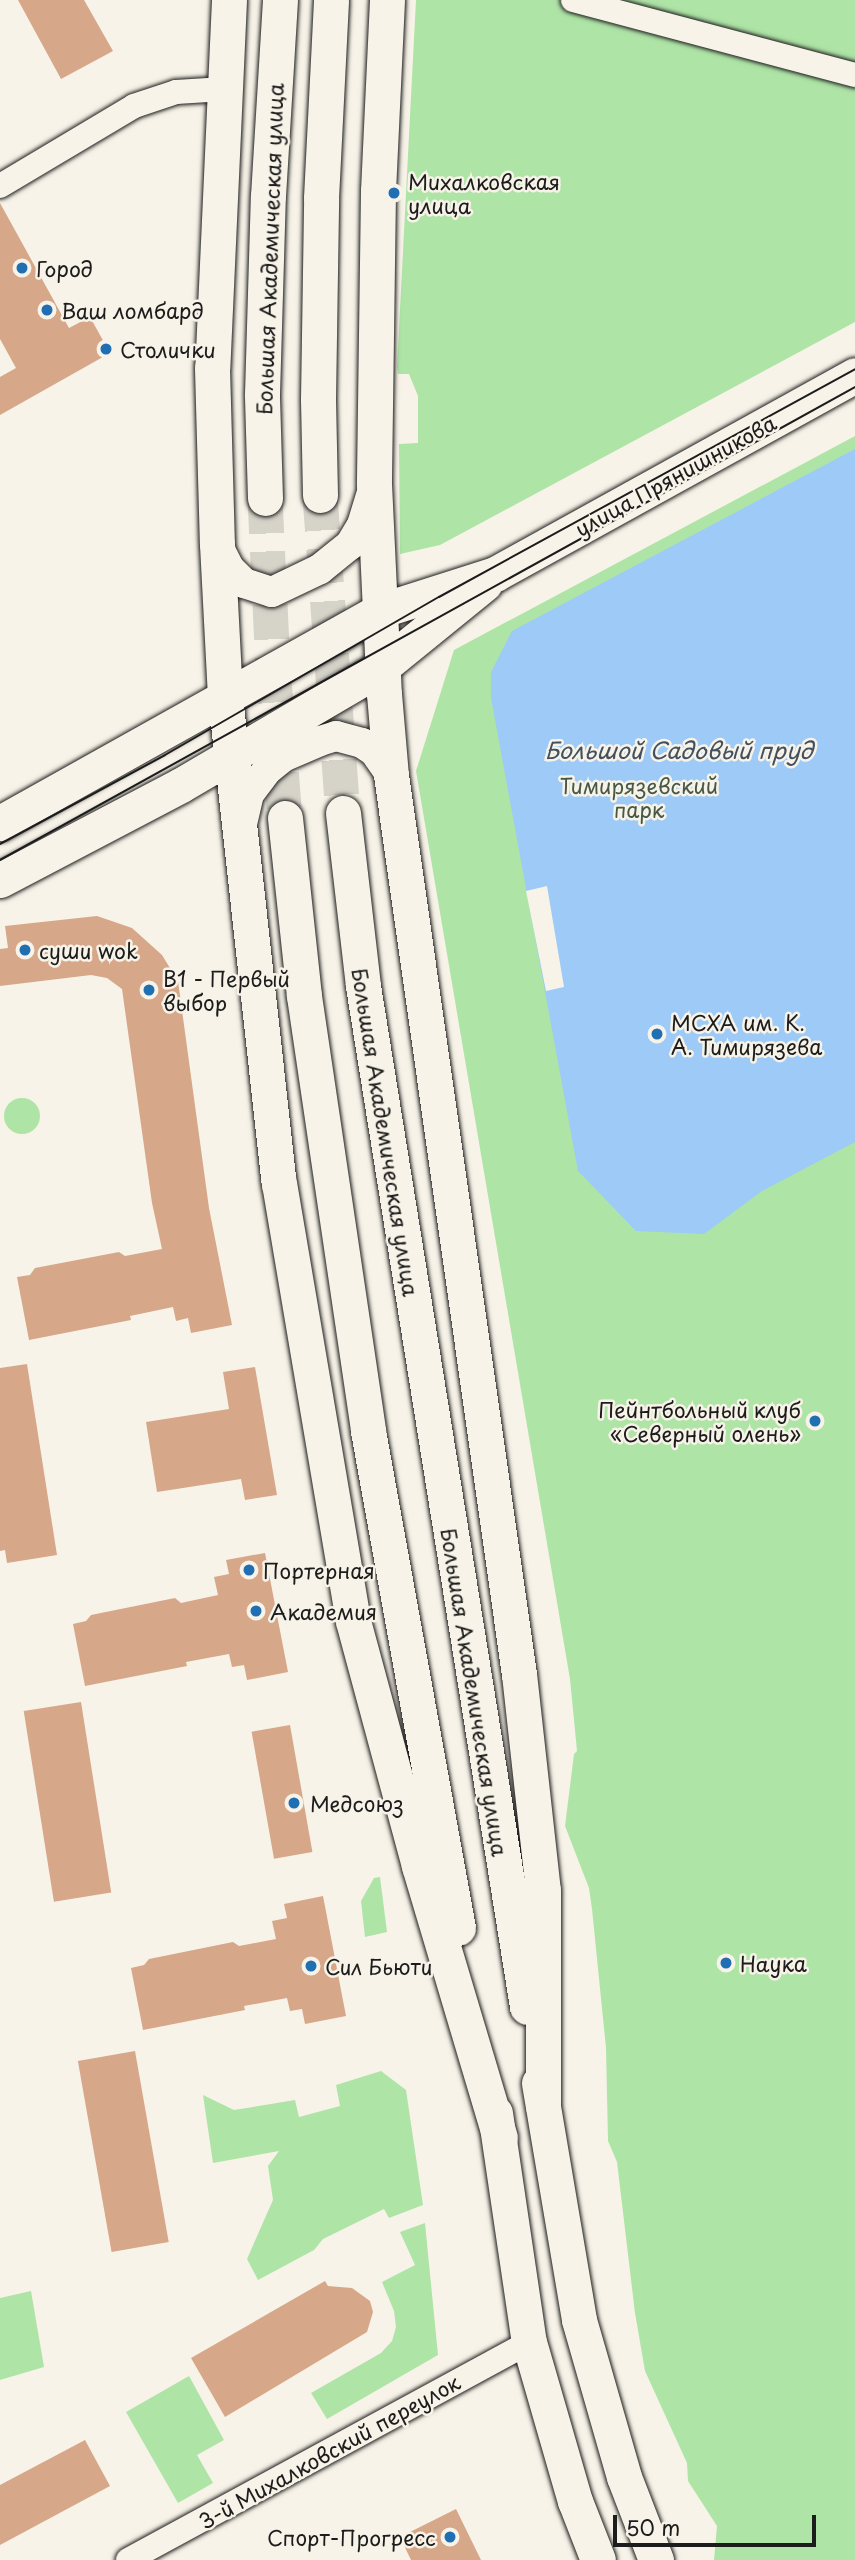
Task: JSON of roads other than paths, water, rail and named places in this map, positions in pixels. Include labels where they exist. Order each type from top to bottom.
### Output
[{"type":"main road","points":[[229,0],[212,368],[217,544],[225,697],[279,1183],[353,1621],[419,1867],[499,2137]]},
{"type":"main road","name":"Большая Академическая улица","points":[[265,498],[262,381],[268,196],[279,0]]},
{"type":"main road","points":[[320,495],[318,400],[321,198],[331,0]]},
{"type":"main road","points":[[387,0],[378,191],[374,484],[383,667],[391,775],[519,1674],[544,1890],[543,2106]]},
{"type":"main road","name":"улица Прянишникова","points":[[231,756],[383,667],[495,574],[855,375]]},
{"type":"main road","name":"улица Прянишникова","points":[[225,697],[379,611],[495,574]]},
{"type":"main road","points":[[0,823],[225,697]]},
{"type":"main road","points":[[0,880],[231,756]]},
{"type":"main road","name":"Большая Академическая улица","points":[[343,813],[363,986],[579,2320],[624,2477],[656,2560]]},
{"type":"main road","points":[[285,818],[304,996],[368,1431],[431,1791],[499,2137],[529,2342],[575,2501],[598,2560]]},
{"type":"street","points":[[573,0],[855,75]]},
{"type":"street","points":[[0,186],[134,106],[176,92],[225,89]]},
{"type":"street","points":[[217,544],[230,569],[244,583],[272,592],[293,584],[320,569],[350,545],[362,525],[374,484]]},
{"type":"street","points":[[239,835],[249,794],[256,782],[283,757],[320,741],[336,736],[362,743],[374,751],[391,775]]},
{"type":"street","name":"3-й Михалковский переулок","points":[[128,2560],[529,2342]]},
{"type":"water","name":"Большой Садовый пруд","points":[[855,449],[855,1142],[762,1191],[704,1234],[636,1231],[578,1171],[491,698],[491,672],[512,631]]},
{"type":"tunnel","points":[[320,495],[343,813]]},
{"type":"tunnel","points":[[265,498],[273,667],[285,818]]},
{"type":"tram line","points":[[0,844],[165,755],[439,597],[855,369]]},
{"type":"tram line","points":[[0,860],[855,387]]},
{"type":"place","name":"Михалковская улица","points":[[394,193]]},
{"type":"place","name":"Город","points":[[22,268]]},
{"type":"place","name":"Ваш ломбард","points":[[47,310]]},
{"type":"place","name":"Столички","points":[[106,349]]},
{"type":"place","name":"суши wok","points":[[25,950]]},
{"type":"place","name":"В1 - Первый выбор","points":[[149,990]]},
{"type":"place","name":"МСХА им. К. А. Тимирязева","points":[[657,1034]]},
{"type":"place","name":"Пейнтбольный клуб «Северный олень»","points":[[815,1421]]},
{"type":"place","name":"Портерная","points":[[249,1570]]},
{"type":"place","name":"Академия","points":[[256,1611]]},
{"type":"place","name":"Медсоюз","points":[[294,1803]]},
{"type":"place","name":"Наука","points":[[726,1963]]},
{"type":"place","name":"Сил Бьюти","points":[[311,1966]]},
{"type":"place","name":"Спорт-Прогресс","points":[[450,2537]]},
{"type":"park label","name":"Тимирязевский парк","points":[[639,797]]}]
